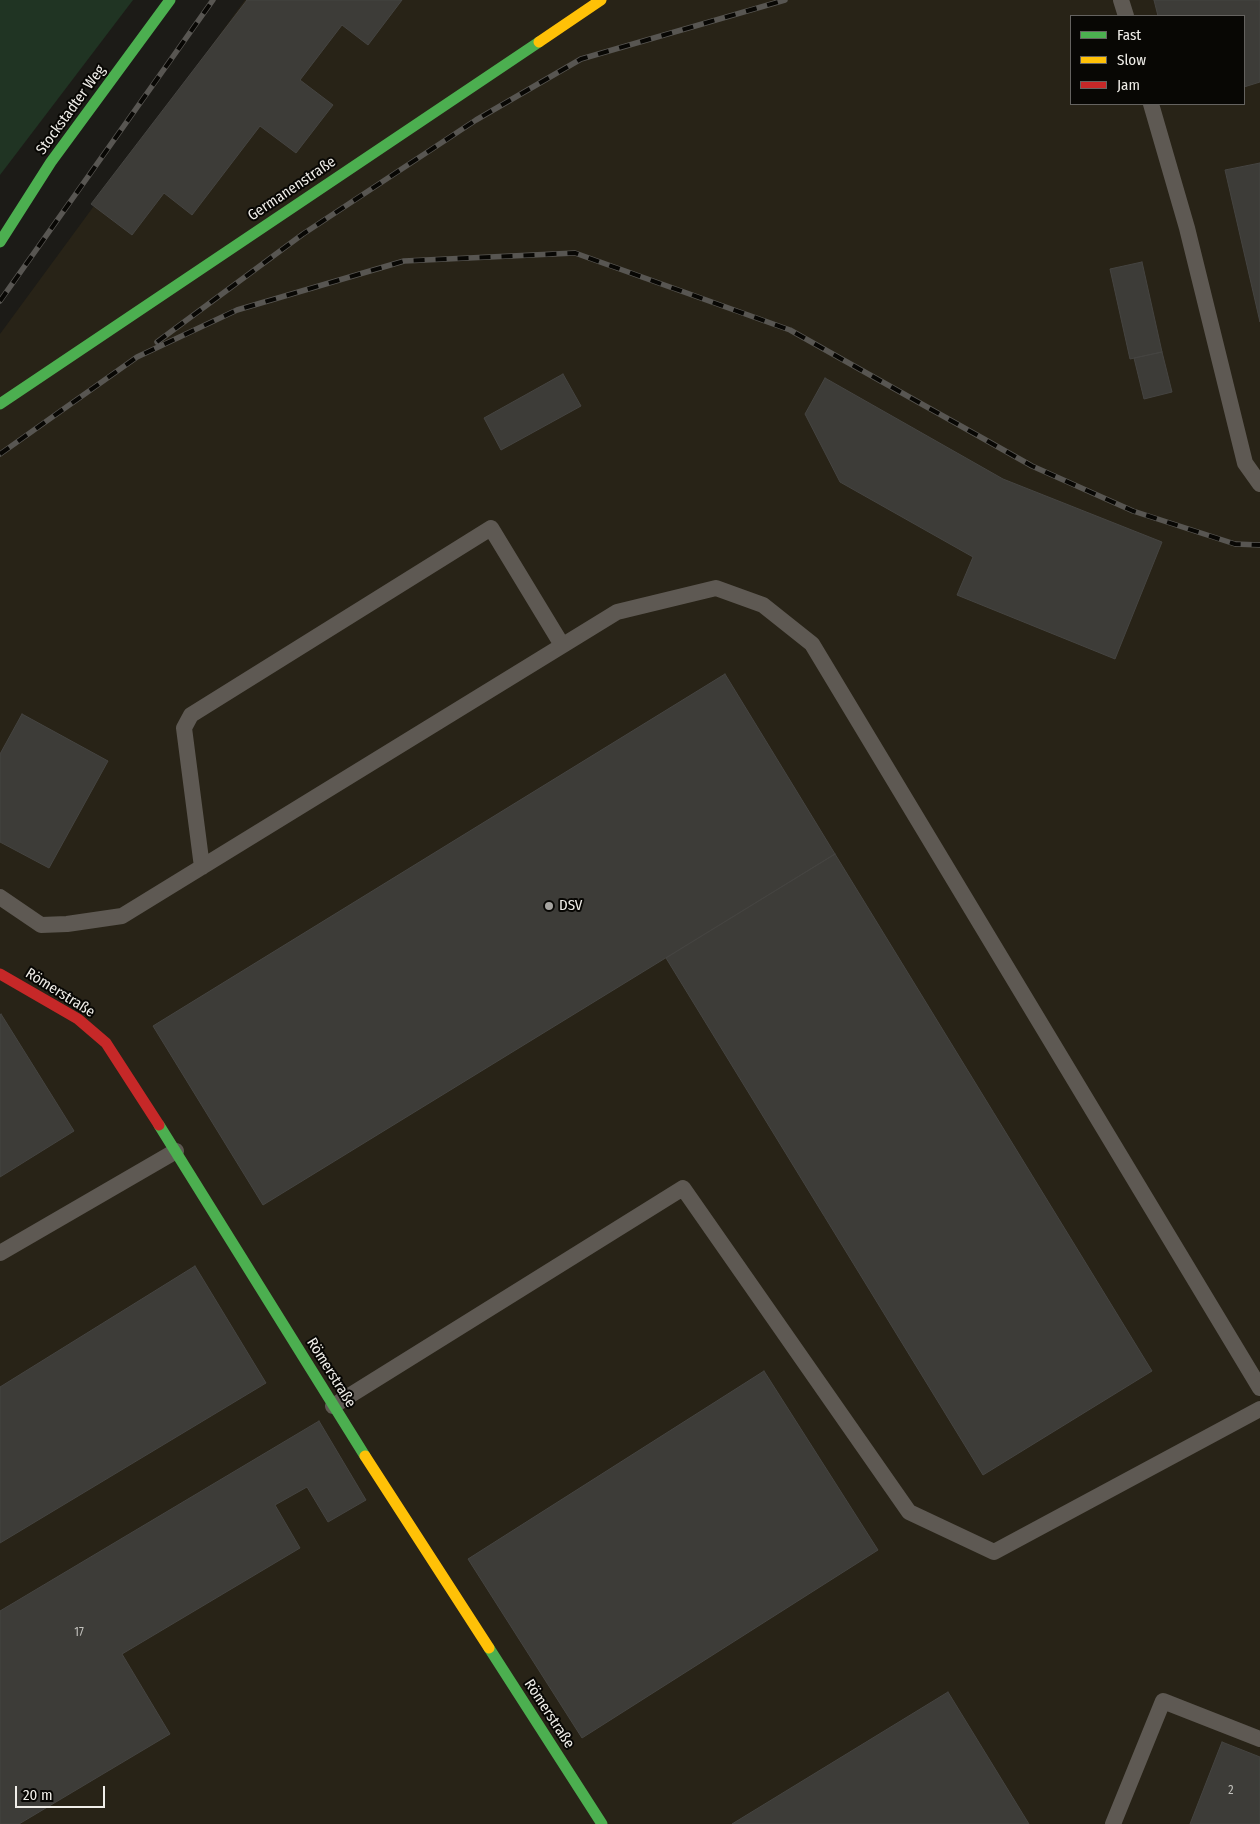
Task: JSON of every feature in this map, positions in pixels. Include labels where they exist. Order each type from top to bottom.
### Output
[{"type":"street","name":"Stockstadter Weg","points":[[0,242],[51,162],[170,0]]},
{"type":"street","name":"Germanenstraße","points":[[0,404],[601,0]]},
{"type":"street","name":"Römerstraße","points":[[0,974],[78,1019],[106,1043],[176,1151],[333,1406],[602,1824]]},
{"type":"lane","points":[[1121,0],[1126,15]]},
{"type":"lane","points":[[1151,105],[1187,228],[1245,463],[1260,484]]},
{"type":"lane","points":[[202,867],[184,728],[191,715],[490,528],[562,645]]},
{"type":"lane","points":[[0,897],[41,925],[122,916],[617,612],[716,588],[763,605],[812,644],[1260,1388]]},
{"type":"lane","points":[[0,1253],[176,1151]]},
{"type":"lane","points":[[333,1406],[683,1188],[909,1512],[994,1552],[1260,1409]]},
{"type":"lane","points":[[1113,1824],[1163,1701],[1260,1740]]},
{"type":"shaded area","points":[[245,0],[1260,0],[1260,1824],[0,1824],[0,334]]},
{"type":"green space","points":[[0,0],[133,0],[0,175]]},
{"type":"building","points":[[247,0],[402,0],[368,45],[342,25],[300,80],[333,105],[296,153],[260,126],[192,215],[164,193],[132,235],[91,204]]},
{"type":"building","points":[[1154,0],[1260,0],[1260,82],[1245,87],[1245,15],[1158,15]]},
{"type":"building","points":[[1260,163],[1260,322],[1225,170]]},
{"type":"building","points":[[1142,262],[1162,352],[1130,359],[1110,269]]},
{"type":"building","points":[[1162,352],[1172,392],[1144,399],[1134,358]]},
{"type":"building","points":[[563,374],[581,406],[501,450],[484,418]]},
{"type":"building","points":[[825,378],[1003,479],[1162,542],[1115,659],[957,595],[973,557],[840,482],[805,414]]},
{"type":"building","name":"DSV","points":[[725,674],[835,854],[263,1205],[153,1026]]},
{"type":"building","points":[[22,714],[108,761],[49,868],[0,842],[0,754]]},
{"type":"building","points":[[835,854],[1152,1371],[983,1475],[666,958]]},
{"type":"building","points":[[0,1015],[74,1131],[0,1177]]},
{"type":"building","points":[[195,1266],[266,1383],[0,1543],[0,1387]]},
{"type":"building","points":[[764,1371],[878,1550],[582,1738],[468,1559]]},
{"type":"building","points":[[319,1421],[366,1500],[328,1522],[307,1487],[275,1505],[300,1548],[122,1654],[170,1734],[19,1824],[0,1824],[0,1611]]},
{"type":"building","points":[[948,1692],[1029,1824],[732,1824]]},
{"type":"building","points":[[1222,1742],[1260,1757],[1260,1824],[1190,1824]]},
{"type":"railway","points":[[0,301],[213,0]]},
{"type":"railway","points":[[157,342],[303,234],[476,120],[581,59],[785,0]]},
{"type":"railway","points":[[0,454],[137,357],[237,310],[404,261],[575,253],[790,330],[1032,466],[1133,511],[1235,544],[1260,545]]},
{"type":"traffic: fast","points":[[0,242],[51,162],[170,0]]},
{"type":"traffic: fast","points":[[0,404],[539,42]]},
{"type":"traffic: fast","points":[[159,1125],[365,1456]]},
{"type":"traffic: fast","points":[[489,1648],[602,1824]]},
{"type":"traffic: slow","points":[[539,42],[601,0]]},
{"type":"traffic: slow","points":[[365,1456],[489,1648]]},
{"type":"traffic: jam","points":[[0,974],[78,1019],[106,1043],[159,1125]]},
{"type":"place","name":"DSV","points":[[549,906]]}]
